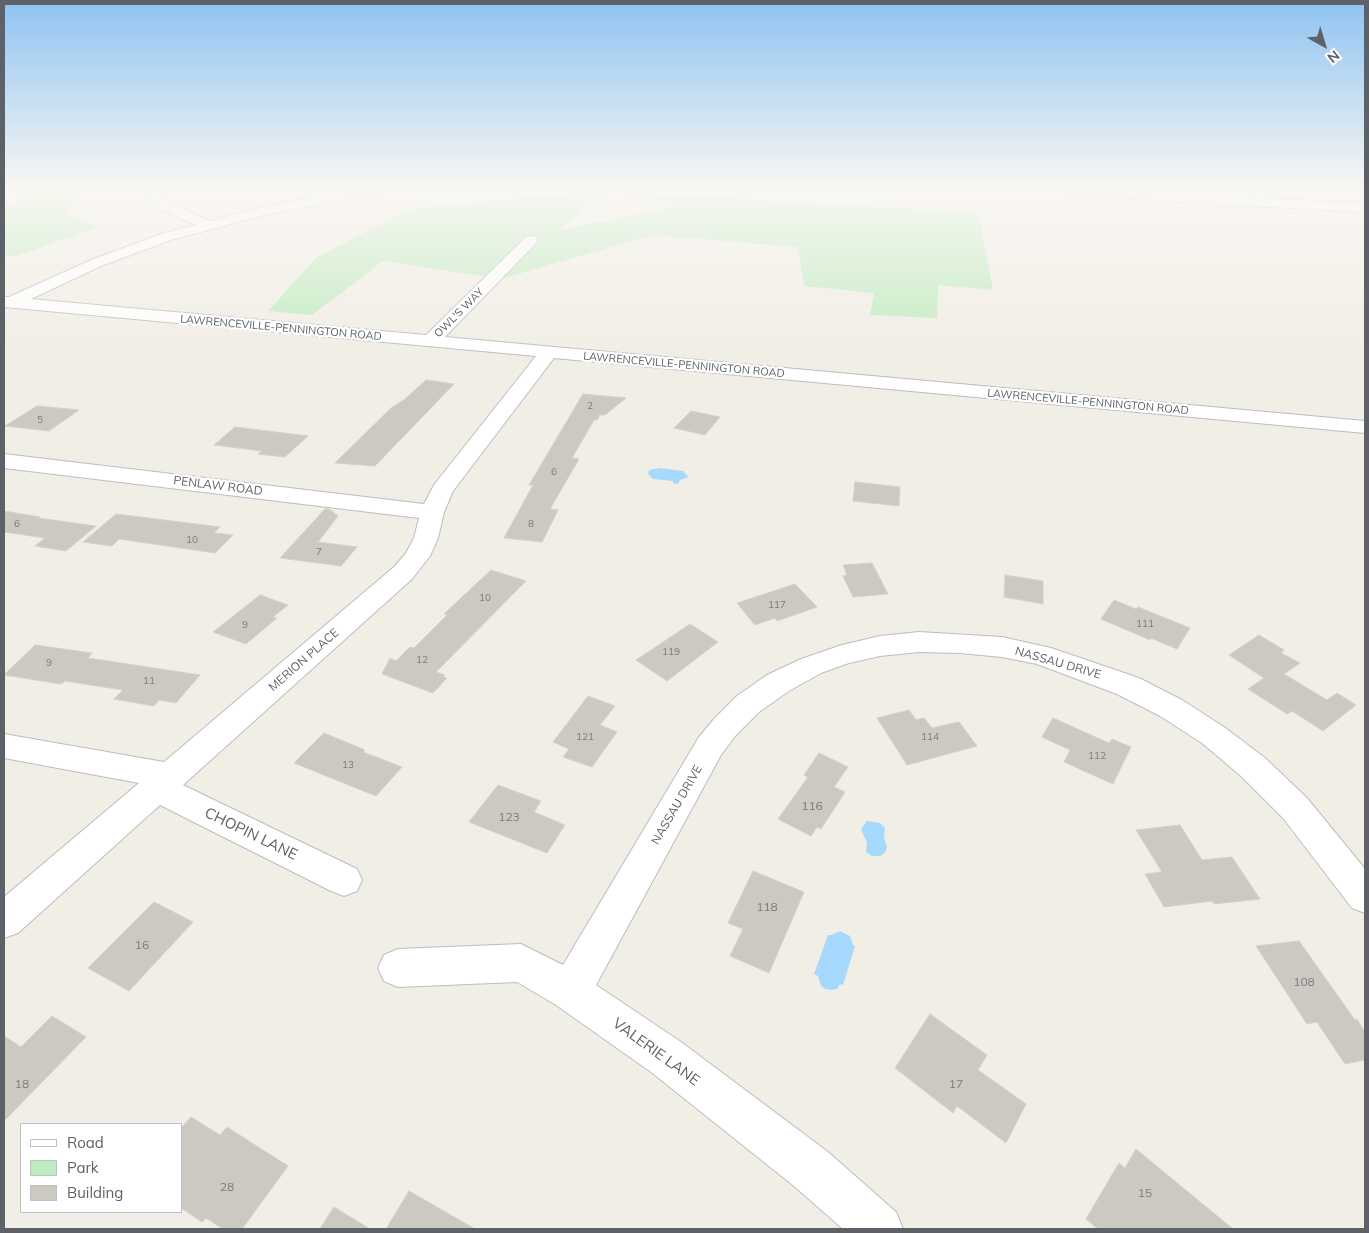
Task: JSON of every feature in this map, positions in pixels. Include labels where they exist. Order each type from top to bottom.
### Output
[{"type":"street","points":[[6,304],[96,263],[140,247]]},
{"type":"street","name":"OWL'S WAY","points":[[430,342],[525,247]]},
{"type":"street","name":"LAWRENCEVILLE-PENNINGTON ROAD","points":[[6,304],[1365,427]]},
{"type":"street","name":"MERION PLACE","points":[[4,921],[403,573],[417,556],[426,538],[432,512],[442,490],[548,353]]},
{"type":"street","name":"PENLAW ROAD","points":[[4,461],[432,512]]},
{"type":"street","name":"NASSAU DRIVE","points":[[570,991],[710,746],[725,727],[748,704],[778,683],[811,666],[842,655],[880,646],[919,642],[960,643],[1002,648],[1041,655],[1084,668],[1128,686],[1170,708],[1253,767],[1295,808],[1365,896]]},
{"type":"street","name":"CHOPIN LANE","points":[[4,746],[164,782],[344,880]]},
{"type":"street","name":"VALERIE LANE","points":[[398,968],[522,963],[570,991],[666,1057],[811,1169],[879,1229]]},
{"type":"green space","points":[[4,247],[43,247],[16,256],[4,255]]},
{"type":"green space","points":[[337,247],[612,247],[501,279],[383,261],[312,315],[268,311],[317,257]]},
{"type":"green space","points":[[792,247],[985,247],[993,290],[938,285],[937,318],[870,315],[874,293],[804,286],[798,247]]},
{"type":"water","points":[[659,468],[683,471],[689,477],[680,480],[678,484],[673,483],[673,481],[653,479],[648,474],[649,470]]},
{"type":"water","points":[[867,821],[880,823],[885,828],[884,838],[887,847],[885,853],[880,856],[872,856],[866,852],[867,843],[861,829]]},
{"type":"water","points":[[840,931],[850,936],[855,946],[843,985],[840,984],[837,989],[825,989],[821,986],[818,976],[814,974],[828,935]]},
{"type":"building","points":[[426,380],[454,384],[375,466],[335,463],[391,408],[405,399]]},
{"type":"building","points":[[583,394],[626,398],[605,415],[600,415],[597,420],[594,420],[572,458],[579,459],[550,509],[558,510],[542,542],[504,538],[533,485],[529,485]]},
{"type":"building","points":[[37,406],[79,410],[49,431],[5,426]]},
{"type":"building","points":[[691,411],[720,417],[705,435],[674,428]]},
{"type":"building","points":[[235,427],[308,436],[285,457],[258,454],[262,451],[214,445]]},
{"type":"building","points":[[855,482],[900,487],[899,506],[853,501]]},
{"type":"building","points":[[325,509],[329,509],[338,516],[318,542],[357,547],[341,566],[280,558]]},
{"type":"building","points":[[4,511],[96,526],[66,551],[35,546],[45,538],[4,532]]},
{"type":"building","points":[[116,514],[220,527],[214,533],[233,535],[215,553],[119,539],[112,546],[83,542]]},
{"type":"building","points":[[872,563],[888,594],[853,597],[843,576],[847,575],[843,565]]},
{"type":"building","points":[[491,570],[526,581],[436,672],[445,675],[443,677],[447,678],[433,693],[382,674],[390,658],[396,661],[410,647],[414,648],[447,615],[444,614]]},
{"type":"building","points":[[1005,575],[1043,581],[1043,604],[1004,597]]},
{"type":"building","points":[[795,584],[817,607],[777,621],[775,618],[755,625],[737,603]]},
{"type":"building","points":[[260,595],[288,605],[273,617],[277,618],[246,644],[213,632]]},
{"type":"building","points":[[1114,600],[1136,609],[1138,607],[1190,628],[1177,649],[1151,638],[1150,640],[1101,619]]},
{"type":"building","points":[[690,624],[718,642],[667,681],[636,660]]},
{"type":"building","points":[[1259,635],[1284,650],[1281,653],[1300,663],[1284,674],[1327,700],[1337,693],[1356,705],[1323,731],[1292,711],[1287,714],[1248,689],[1264,678],[1229,655]]},
{"type":"building","points":[[35,645],[92,653],[88,658],[200,675],[176,703],[159,700],[154,706],[114,699],[123,690],[65,681],[61,684],[4,675]]},
{"type":"building","points":[[588,696],[615,706],[600,725],[617,732],[592,767],[563,757],[569,749],[553,742]]},
{"type":"building","points":[[909,710],[916,720],[924,718],[932,728],[959,722],[977,746],[907,765],[877,718]]},
{"type":"building","points":[[1053,718],[1109,743],[1112,739],[1131,747],[1113,784],[1064,762],[1070,750],[1042,737]]},
{"type":"building","points":[[324,733],[365,750],[363,752],[402,767],[376,796],[294,763]]},
{"type":"building","points":[[819,753],[848,767],[834,787],[845,792],[821,829],[817,827],[811,836],[778,819],[808,777],[804,775]]},
{"type":"building","points":[[498,785],[541,801],[534,812],[565,825],[547,853],[469,822]]},
{"type":"building","points":[[1180,825],[1202,860],[1232,857],[1260,899],[1214,904],[1212,901],[1164,907],[1145,874],[1162,872],[1136,830]]},
{"type":"building","points":[[753,871],[804,892],[769,973],[730,956],[743,929],[728,923]]},
{"type":"building","points":[[154,902],[193,922],[129,991],[88,968]]},
{"type":"building","points":[[1299,941],[1365,1032],[1365,1060],[1345,1064],[1317,1022],[1307,1024],[1256,946]]},
{"type":"building","points":[[930,1014],[987,1055],[978,1070],[1026,1104],[1006,1143],[957,1106],[953,1113],[895,1068]]},
{"type":"building","points":[[52,1016],[86,1037],[4,1121],[4,1036],[21,1047]]},
{"type":"building","points":[[191,1117],[220,1135],[227,1127],[288,1166],[242,1229],[223,1229],[206,1218],[202,1222],[182,1209],[182,1127]]},
{"type":"building","points":[[1136,1149],[1233,1229],[1098,1229],[1086,1219],[1119,1163],[1125,1168]]},
{"type":"building","points":[[409,1191],[475,1229],[386,1229]]},
{"type":"building","points":[[334,1207],[370,1229],[320,1229]]}]
